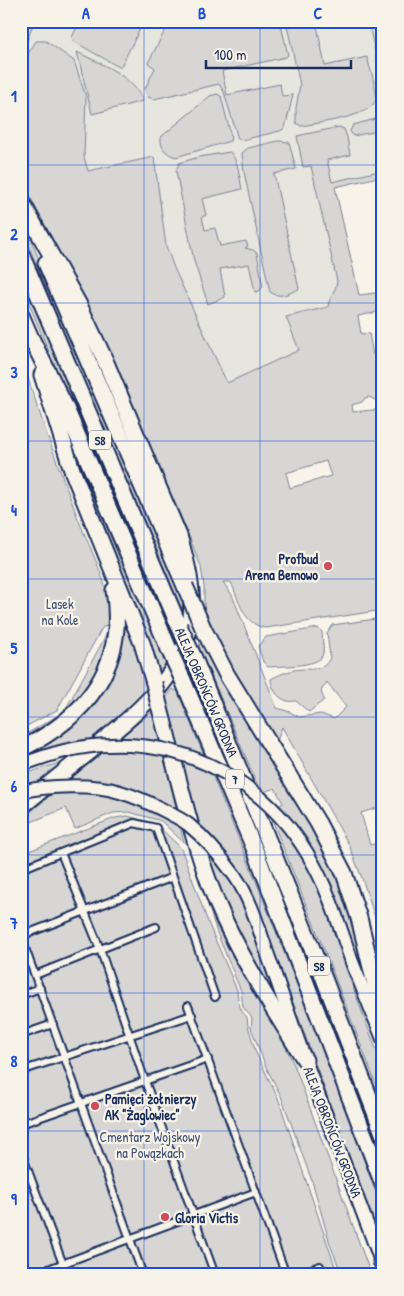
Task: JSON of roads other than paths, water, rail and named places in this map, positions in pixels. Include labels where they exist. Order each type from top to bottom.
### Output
[{"type":"highway","points":[[21,201],[79,305],[104,358],[179,536],[188,567],[192,600],[191,618],[184,646],[172,671],[154,695],[120,726],[21,807]]},
{"type":"highway","points":[[21,205],[203,628],[227,675],[318,823],[344,873],[359,918],[383,1017]]},
{"type":"highway","name":"ALEJA OBROŃCÓW GRODNA","points":[[21,254],[194,658],[320,968],[383,1133]]},
{"type":"highway","name":"ALEJA OBROŃCÓW GRODNA","points":[[21,315],[64,404],[257,855],[383,1184]]},
{"type":"highway","points":[[30,336],[72,470],[142,643],[200,859],[223,918],[252,975],[305,1060]]},
{"type":"highway","points":[[21,749],[57,728],[80,710],[97,688],[108,664],[116,640],[118,616],[107,557]]},
{"type":"main road","name":"7","points":[[21,765],[49,754],[79,748],[109,744],[132,745],[173,752],[210,765],[250,788],[274,810],[307,852],[329,899],[383,1039]]},
{"type":"main road","name":"ALEJA OBROŃCÓW GRODNA","points":[[21,792],[60,787],[88,788],[119,792],[153,804],[188,824],[210,846],[235,877],[253,914],[305,1060],[382,1262]]},
{"type":"street","points":[[21,869],[134,823],[156,828],[215,997]]},
{"type":"street","points":[[61,853],[100,949],[215,1275]]},
{"type":"street","points":[[144,1275],[40,988],[24,952],[21,936],[173,878]]},
{"type":"street","points":[[35,975],[156,927]]},
{"type":"street","points":[[21,995],[40,988]]},
{"type":"street","points":[[188,1006],[286,1275]]},
{"type":"street","points":[[21,1071],[192,1015]]},
{"type":"street","points":[[21,1035],[53,1024]]},
{"type":"street","points":[[21,1124],[208,1059]]},
{"type":"street","points":[[21,1152],[66,1275]]},
{"type":"street","points":[[32,1275],[256,1192]]},
{"type":"street","points":[[295,1275],[320,1266]]},
{"type":"place","name":"Profbud Arena Bemowo","points":[[328,566]]},
{"type":"place","name":"Pamięci żołnierzy AK \"Żaglowiec\"","points":[[95,1106]]},
{"type":"place","name":"Gloria Victis","points":[[165,1217]]},
{"type":"park label","name":"Lasek na Kole","points":[[60,612]]},
{"type":"park label","name":"Cmentarz Wojskowy na Powązkach","points":[[150,1144]]}]
